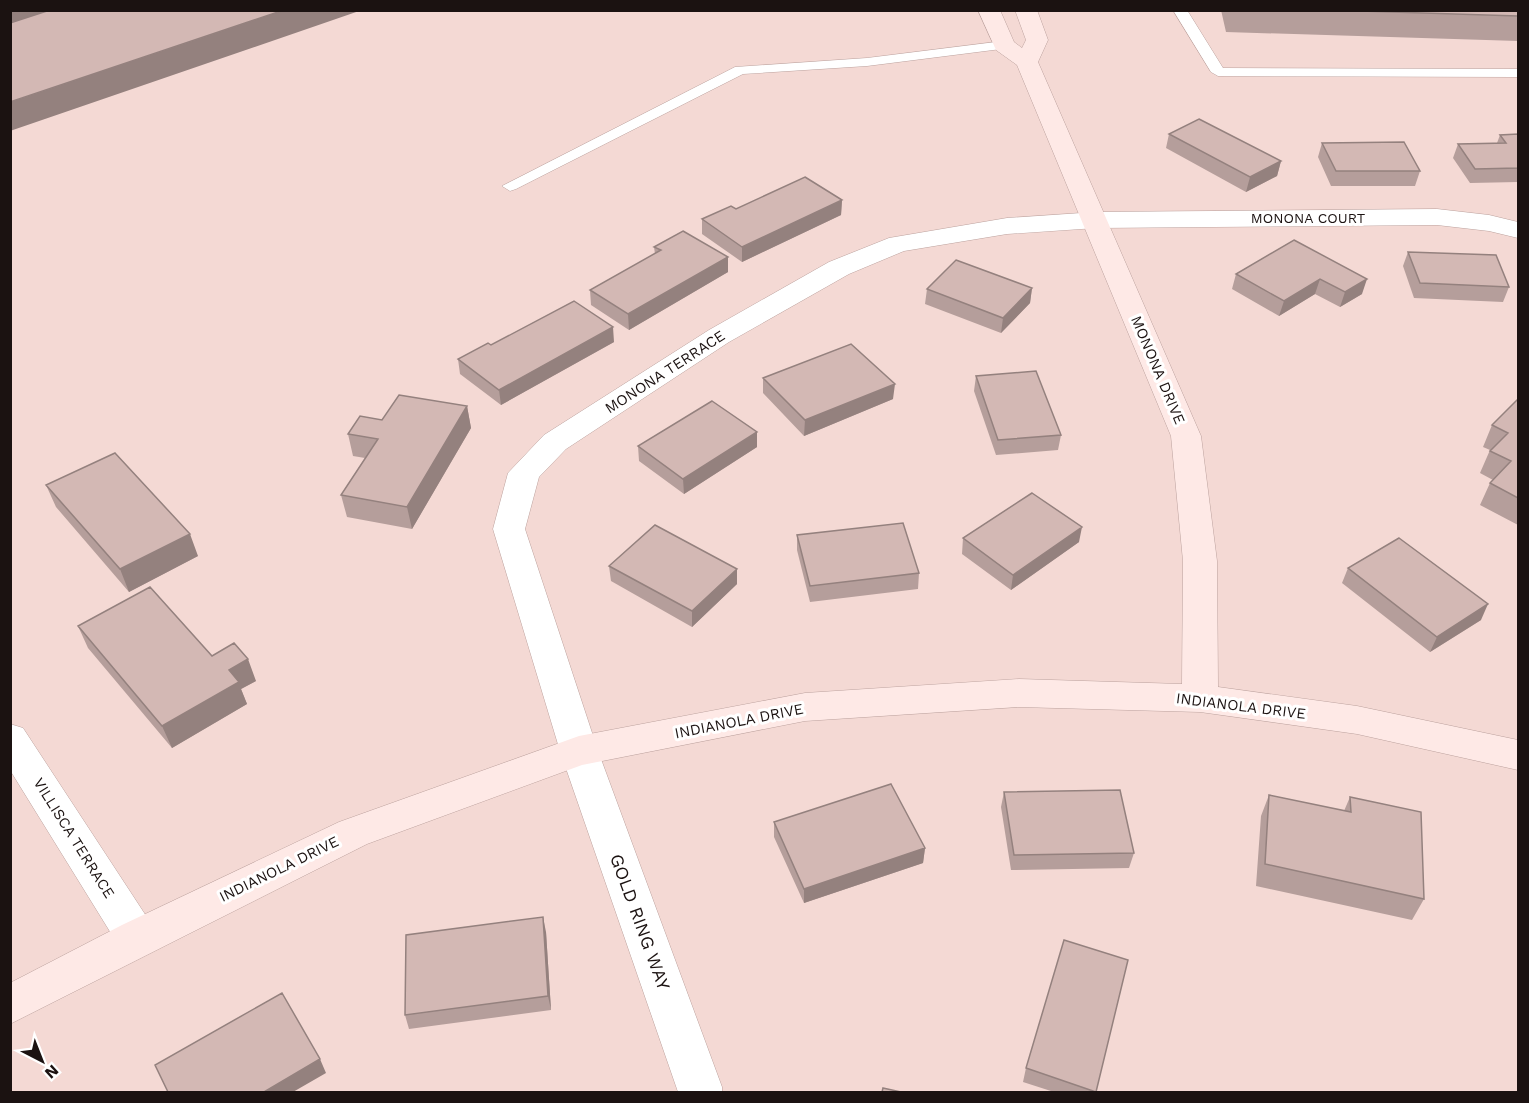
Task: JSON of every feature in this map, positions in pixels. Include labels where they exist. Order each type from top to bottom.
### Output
[{"type":"street","points":[[990,10],[1004,45],[1027,62],[1037,40],[1026,10]]},
{"type":"street","name":"MONONA DRIVE","points":[[1027,62],[1186,436],[1200,561],[1200,698]]},
{"type":"street","name":"MONONA COURT","points":[[1096,220],[1437,217],[1489,223],[1518,230]]},
{"type":"street","name":"MONONA TERRACE","points":[[579,751],[509,529],[524,473],[564,436],[719,336],[839,268],[898,244],[1007,226],[1096,220]]},
{"type":"street","name":"INDIANOLA DRIVE","points":[[10,1005],[137,938],[353,833],[579,751],[805,707],[1019,693],[1200,698],[1357,720],[1518,755]]},
{"type":"street","name":"VILLISCA TERRACE","points":[[10,738],[137,938]]},
{"type":"street","name":"GOLD RING WAY","points":[[579,751],[700,1086],[700,1092]]},
{"type":"lane","points":[[1180,10],[1218,72],[1518,74]]},
{"type":"lane","points":[[510,186],[740,70],[867,62],[1004,45]]},
{"type":"building","points":[[50,10],[284,10],[10,102],[10,23]]},
{"type":"building","points":[[1328,10],[1518,10],[1518,16]]},
{"type":"building","points":[[1199,119],[1281,161],[1250,177],[1169,134]]},
{"type":"building","points":[[1518,134],[1518,168],[1475,169],[1458,144],[1506,143],[1500,135]]},
{"type":"building","points":[[1404,142],[1420,171],[1336,171],[1322,143]]},
{"type":"building","points":[[805,177],[842,200],[742,247],[702,219],[731,206],[736,209]]},
{"type":"building","points":[[683,231],[728,257],[628,314],[590,290],[661,250],[654,247]]},
{"type":"building","points":[[1294,240],[1367,279],[1345,292],[1320,279],[1284,301],[1236,274]]},
{"type":"building","points":[[1408,252],[1496,255],[1509,287],[1420,283]]},
{"type":"building","points":[[956,260],[1032,288],[1003,318],[927,289]]},
{"type":"building","points":[[574,301],[613,327],[499,390],[458,359],[488,343],[491,345]]},
{"type":"building","points":[[851,344],[895,384],[805,420],[763,378]]},
{"type":"building","points":[[1036,371],[1061,435],[998,440],[976,376]]},
{"type":"building","points":[[399,395],[467,406],[407,507],[341,495],[378,439],[348,434],[360,416],[382,420]]},
{"type":"building","points":[[1518,399],[1518,498],[1490,483],[1511,461],[1490,451],[1508,433],[1492,425]]},
{"type":"building","points":[[712,401],[757,432],[683,479],[638,446]]},
{"type":"building","points":[[115,453],[190,534],[120,569],[46,485]]},
{"type":"building","points":[[1032,493],[1082,527],[1013,575],[963,538]]},
{"type":"building","points":[[903,523],[919,573],[810,586],[797,535]]},
{"type":"building","points":[[655,525],[737,569],[692,611],[609,566]]},
{"type":"building","points":[[1399,538],[1488,604],[1437,637],[1348,568]]},
{"type":"building","points":[[150,587],[212,656],[234,643],[248,659],[229,670],[239,682],[162,726],[78,626]]},
{"type":"building","points":[[891,784],[925,848],[804,889],[774,822]]},
{"type":"building","points":[[1120,790],[1134,853],[1014,855],[1004,792]]},
{"type":"building","points":[[1269,795],[1351,812],[1350,797],[1421,812],[1424,899],[1265,864]]},
{"type":"building","points":[[543,917],[548,996],[405,1015],[406,935]]},
{"type":"building","points":[[1064,940],[1128,960],[1096,1092],[1026,1068]]},
{"type":"building","points":[[282,993],[320,1059],[264,1092],[168,1092],[155,1065]]},
{"type":"building","points":[[883,1088],[901,1092],[882,1092]]}]
